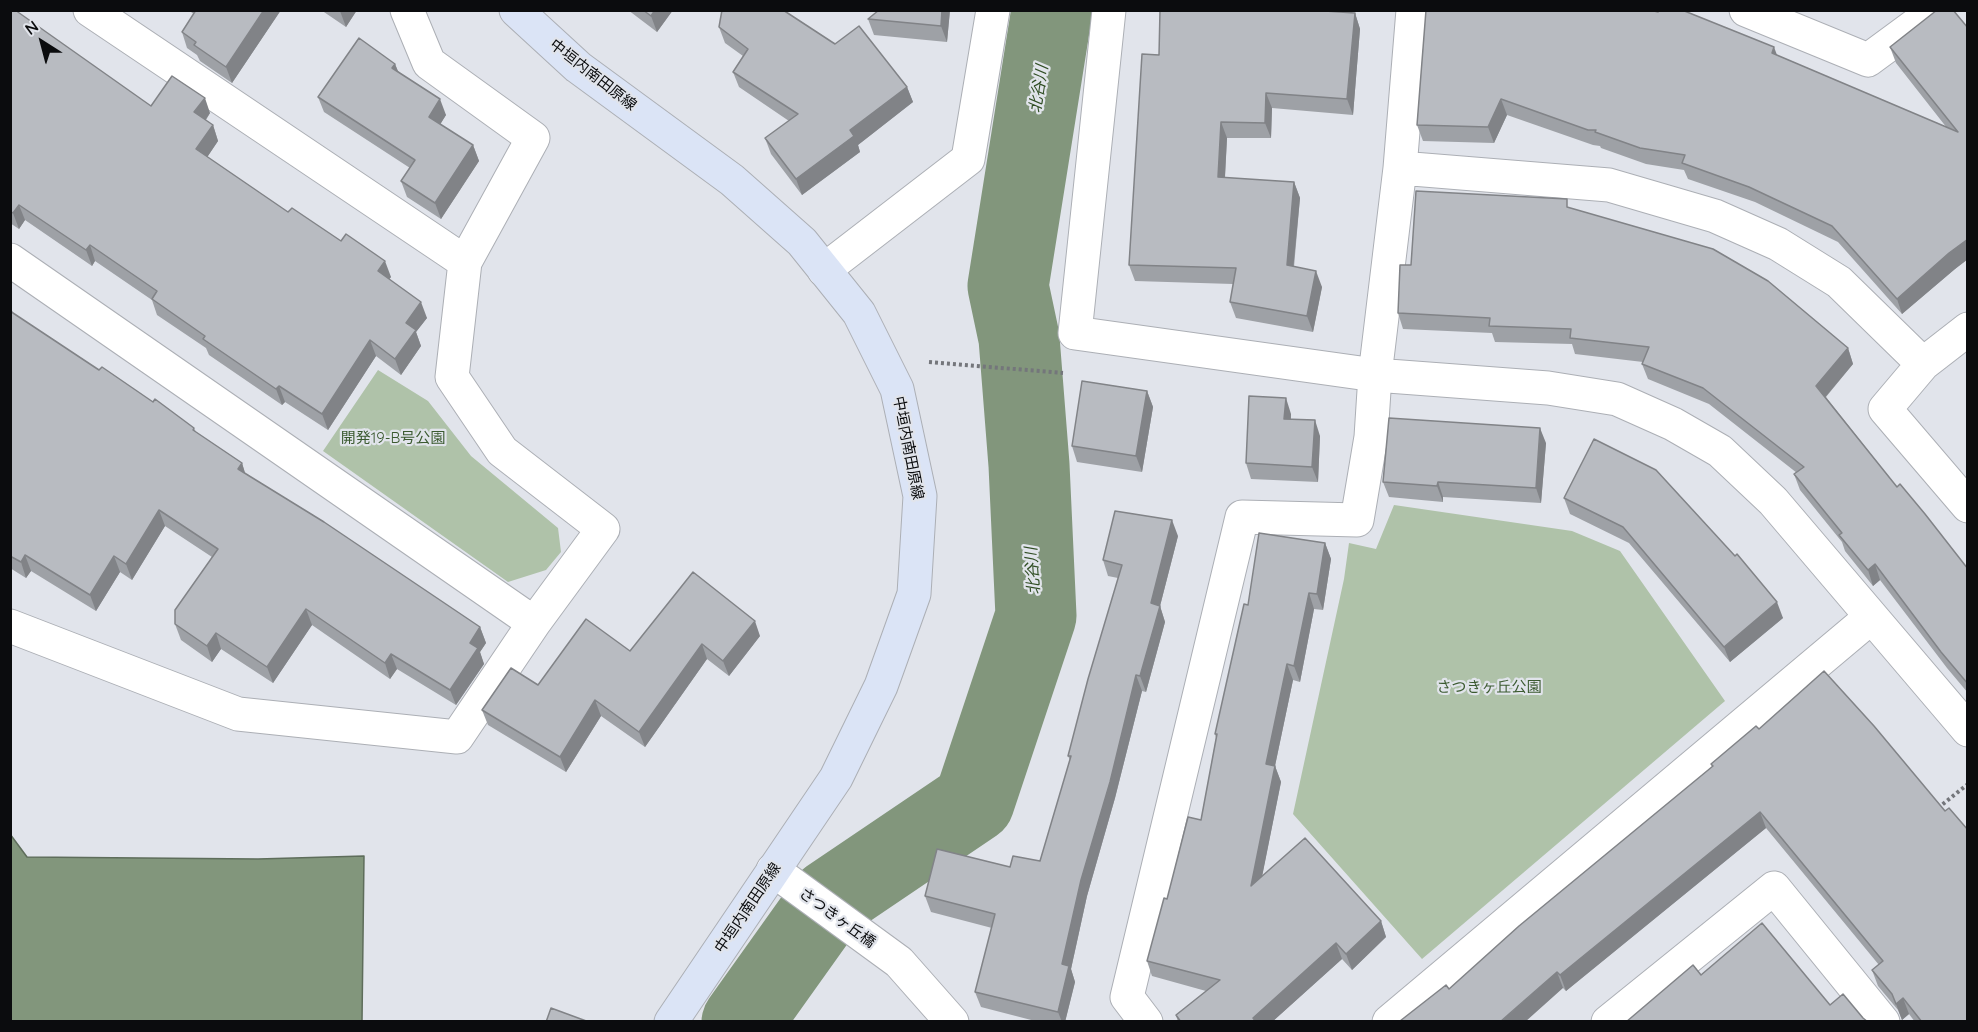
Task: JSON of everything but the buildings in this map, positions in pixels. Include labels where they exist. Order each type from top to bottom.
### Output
[{"type":"main road","name":"中垣内南田原線","points":[[516,10],[578,67],[732,180],[802,242],[859,313],[897,389],[920,496],[914,594],[881,686],[836,778],[775,872],[671,1022]]},
{"type":"street","points":[[90,10],[465,262]]},
{"type":"street","points":[[10,626],[238,714],[457,736],[534,623],[603,529],[502,451],[452,377],[465,262],[532,138],[429,63],[407,10]]},
{"type":"street","points":[[824,270],[968,159],[993,10]]},
{"type":"street","points":[[1109,10],[1075,333],[1375,375],[1548,388],[1617,399],[1673,424],[1720,451],[1773,501],[1870,618],[1968,730]]},
{"type":"street","points":[[1146,1022],[1127,997],[1242,517],[1358,520],[1371,436],[1375,375],[1400,168],[1413,10]]},
{"type":"street","points":[[1746,10],[1868,60],[1936,10]]},
{"type":"street","points":[[1400,168],[1609,185],[1715,216],[1778,244],[1839,282],[1923,364]]},
{"type":"street","points":[[10,260],[534,623]]},
{"type":"street","points":[[1968,329],[1923,364],[1885,409],[1968,506]]},
{"type":"street","points":[[1389,1022],[1870,618]]},
{"type":"street","name":"さつきヶ丘橋","points":[[775,872],[899,962],[952,1022]]},
{"type":"street","points":[[1608,1022],[1774,888],[1883,1022]]},
{"type":"path","points":[[897,389],[932,380],[929,360],[1040,371]]},
{"type":"path","points":[[1931,814],[1968,784]]},
{"type":"green space","name":"開発19-B号公園","points":[[378,370],[428,401],[471,456],[558,528],[561,552],[546,570],[508,582],[323,451]]},
{"type":"green space","name":"さつきヶ丘公園","points":[[1394,505],[1572,531],[1620,551],[1725,701],[1422,959],[1293,814],[1344,579],[1349,543],[1376,549]]},
{"type":"shaded area","points":[[10,834],[27,857],[258,859],[364,856],[362,1021],[11,1021]]},
{"type":"waterway","name":"北谷川","points":[[742,1022],[829,900],[974,802],[1036,616],[1029,465],[1019,338],[1008,286],[1052,10]]}]
